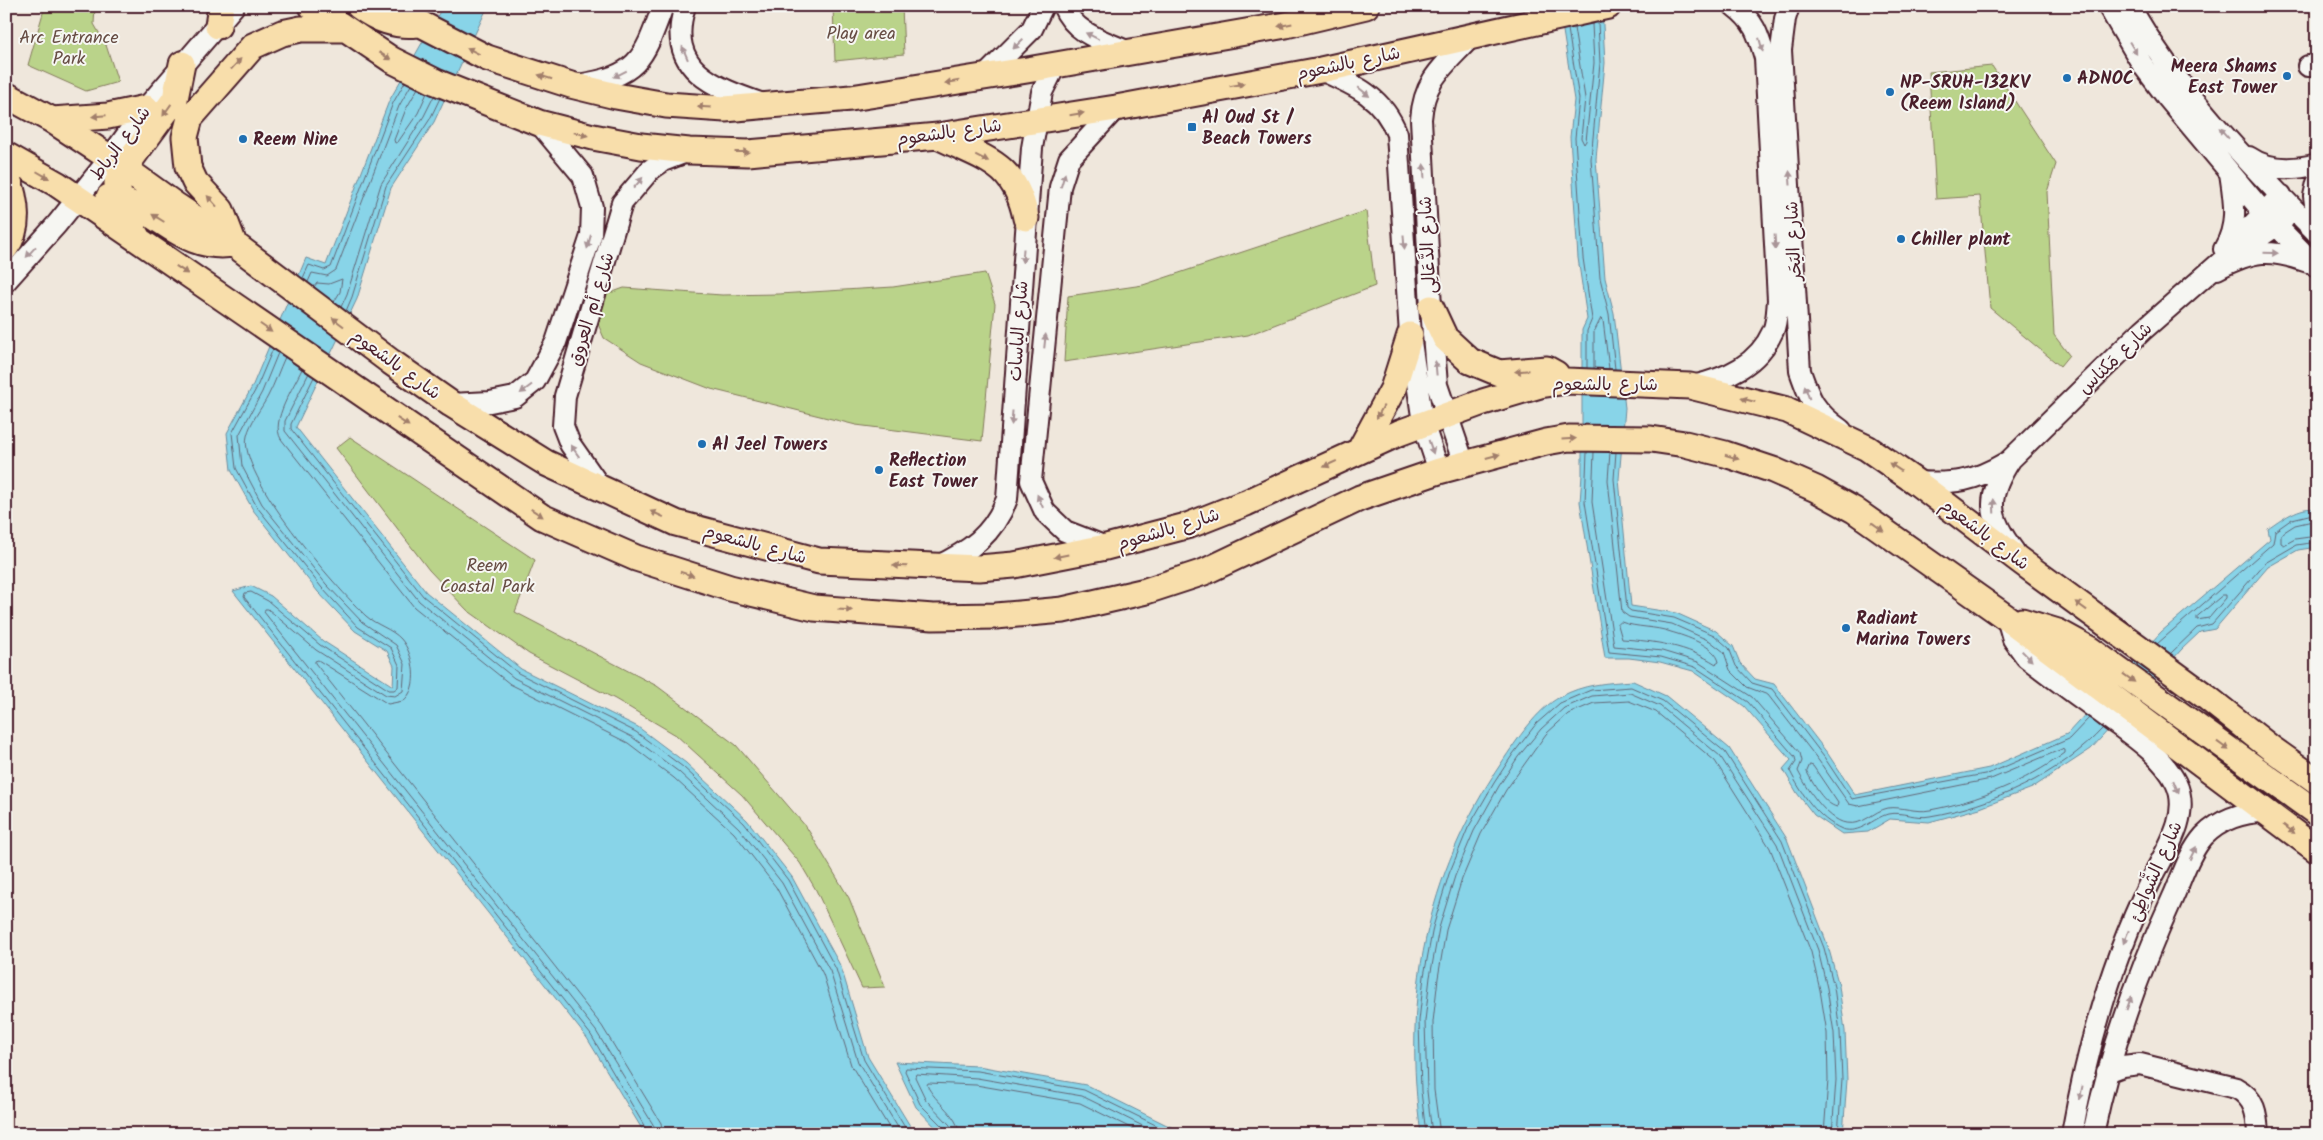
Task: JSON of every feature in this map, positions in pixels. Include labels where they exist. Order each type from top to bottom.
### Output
[{"type":"main road","points":[[358,6],[386,22],[403,25],[421,24]]},
{"type":"main road","points":[[394,6],[421,24],[487,58],[572,85],[616,96],[666,104],[725,109],[851,98],[1054,66],[1286,25],[1361,7]]},
{"type":"main road","name":"شارع بالشعوم","points":[[314,7],[392,60],[436,82],[539,123],[631,144],[689,151],[748,153],[938,136],[1116,108],[1321,70],[1608,6]]},
{"type":"main road","points":[[77,199],[102,196],[119,199],[138,206],[192,240],[213,245],[234,244],[221,210],[195,182],[188,166],[185,137],[190,118],[253,46],[282,33],[302,29],[344,29]]},
{"type":"main road","points":[[141,243],[121,208],[116,164],[175,99],[182,64]]},
{"type":"main road","name":"شارع بالشعوم","points":[[6,95],[52,120],[234,244],[391,362],[451,404],[546,462],[604,491],[676,523],[819,562],[979,568],[1014,565],[1106,547],[1190,525],[1246,503],[1360,450],[1423,424],[1513,392],[1567,381],[1690,386],[1786,410],[1867,448],[1916,482],[2205,696],[2272,749],[2314,777]]},
{"type":"main road","points":[[52,120],[108,116],[146,108]]},
{"type":"main road","points":[[938,136],[1000,167],[1013,180],[1022,197],[1026,218]]},
{"type":"main road","points":[[6,155],[57,184],[542,517],[636,558],[730,588],[814,608],[933,617],[996,616],[1063,610],[1146,591],[1204,572],[1360,498],[1439,471],[1521,448],[1569,438],[1651,439],[1685,444],[1773,470],[1816,489],[1854,510],[2007,618],[2066,674],[2152,740],[2266,812],[2317,850]]},
{"type":"main road","points":[[6,173],[12,189],[16,219],[13,236],[6,247]]},
{"type":"main road","points":[[1431,308],[1445,338],[1470,361],[1499,373],[1547,369],[1567,381]]},
{"type":"main road","points":[[1360,450],[1393,389],[1410,334]]},
{"type":"main road","points":[[2007,618],[2041,626],[2074,640],[2317,813]]},
{"type":"street","name":"شارع الرباط","points":[[6,281],[77,199],[116,164],[146,108],[220,16],[234,6]]},
{"type":"street","points":[[572,85],[618,76],[632,67],[649,46],[663,6]]},
{"type":"street","points":[[685,6],[680,20],[680,37],[683,52],[699,76],[728,92],[767,106]]},
{"type":"street","points":[[984,77],[1032,29],[1040,17],[1043,6]]},
{"type":"street","points":[[1063,6],[1067,15],[1090,37],[1131,53]]},
{"type":"street","name":"شارع اليَحَر","points":[[1690,386],[1722,379],[1744,367],[1763,349],[1774,330],[1778,300],[1764,58],[1758,31],[1745,14],[1734,6]]},
{"type":"street","name":"شارع اليَحَر","points":[[1789,6],[1785,19],[1781,50],[1800,371],[1811,402],[1830,422],[1867,448]]},
{"type":"street","points":[[2108,6],[2142,64],[2160,88],[2270,219],[2315,266]]},
{"type":"street","points":[[2130,6],[2164,61],[2206,113],[2317,233]]},
{"type":"street","name":"شارع الدَّعَالِى","points":[[1464,464],[1437,385],[1421,119],[1422,103],[1427,88],[1437,73],[1470,38]]},
{"type":"street","name":"شارع الياسات","points":[[936,567],[976,544],[1000,518],[1007,499],[1026,218],[1036,120],[1042,92],[1054,66]]},
{"type":"street","name":"شارع الدَّعَالِى","points":[[1321,70],[1358,86],[1379,104],[1391,119],[1397,134],[1410,334],[1423,424],[1439,471]]},
{"type":"street","name":"شارع الياسات","points":[[1106,547],[1065,531],[1045,512],[1031,480],[1060,187],[1069,159],[1116,108]]},
{"type":"street","name":"شارع أم العروق","points":[[451,404],[490,402],[515,397],[535,381],[556,342],[583,262],[591,236],[592,207],[583,176],[539,123]]},
{"type":"street","points":[[2239,150],[2253,160],[2269,166],[2291,168],[2317,164]]},
{"type":"street","name":"شارع أم العروق","points":[[604,491],[570,444],[563,426],[565,396],[622,203],[650,170],[663,161],[689,151]]},
{"type":"street","points":[[2216,267],[2233,230],[2235,205],[2230,173]]},
{"type":"street","points":[[2317,183],[2314,196],[2317,220]]},
{"type":"street","name":"شارع مَكناس","points":[[2023,563],[1995,522],[1993,501],[1998,479],[2011,459],[2143,330],[2287,202]]},
{"type":"street","points":[[592,207],[603,203],[620,210]]},
{"type":"street","points":[[2216,267],[2244,257],[2268,252],[2285,254],[2315,266]]},
{"type":"street","name":"شارع مَكناس","points":[[1916,482],[1956,482],[1986,474],[2011,459]]},
{"type":"street","name":"شارع الشَّواطِئ","points":[[2072,1134],[2085,1073],[2111,980],[2125,939],[2178,824],[2180,796],[2176,783],[2152,740]]},
{"type":"street","name":"شارع الشَّواطِئ","points":[[2093,1134],[2107,1072],[2121,1025],[2150,950],[2198,845],[2209,832],[2225,820],[2245,813],[2266,812]]},
{"type":"street","points":[[2121,1025],[2129,1045],[2140,1064]]},
{"type":"street","points":[[2107,1072],[2123,1066],[2140,1064],[2242,1092],[2255,1108],[2258,1134]]},
{"type":"green space","name":"Arc Entrance Park","points":[[45,6],[95,6],[94,24],[106,45],[118,82],[86,91],[28,65]]},
{"type":"green space","name":"Play area","points":[[833,6],[902,6],[904,54],[835,61]]},
{"type":"green space","points":[[1992,66],[2056,164],[2047,192],[2054,335],[2069,355],[2060,366],[1990,308],[1980,196],[1936,199],[1929,72]]},
{"type":"green space","points":[[1366,211],[1375,286],[1248,335],[1064,362],[1068,296],[1143,285]]},
{"type":"green space","points":[[985,273],[995,304],[982,441],[856,425],[711,389],[641,362],[604,338],[598,324],[602,296],[624,288],[722,295],[779,294],[893,287]]},
{"type":"green space","name":"Reem Coastal Park","points":[[350,437],[535,560],[515,612],[657,686],[736,745],[807,828],[849,898],[885,987],[862,988],[816,890],[800,863],[742,795],[676,735],[615,699],[529,654],[467,610],[429,570],[336,448]]},
{"type":"water","points":[[443,6],[488,6],[434,122],[391,188],[357,299],[296,427],[426,592],[521,669],[638,727],[686,763],[747,820],[792,877],[841,967],[868,1057],[915,1134],[645,1134],[587,1038],[233,591],[251,586],[271,596],[323,641],[393,686],[394,666],[387,651],[355,631],[318,592],[253,510],[231,470],[227,433],[252,387],[306,258],[326,265],[389,101]]},
{"type":"water","points":[[1559,6],[1602,6],[1605,63],[1596,159],[1605,278],[1614,313],[1625,408],[1619,479],[1631,606],[1676,613],[1716,631],[1733,646],[1740,663],[1755,679],[1774,684],[1828,754],[1855,795],[1989,768],[2067,734],[2161,632],[2270,539],[2268,529],[2297,511],[2311,508],[2317,509],[2317,547],[2298,550],[2268,567],[2215,629],[2200,632],[2182,649],[2091,749],[2032,788],[1980,808],[1929,822],[1890,819],[1868,832],[1842,834],[1814,815],[1797,793],[1783,769],[1791,760],[1744,706],[1693,671],[1660,662],[1629,658],[1605,658],[1580,502],[1582,475],[1582,330],[1587,319],[1578,258],[1570,137],[1574,100]]},
{"type":"water","points":[[1633,681],[1666,696],[1729,748],[1787,839],[1828,946],[1839,986],[1845,1031],[1847,1080],[1843,1134],[1421,1134],[1416,1084],[1415,1035],[1418,987],[1425,940],[1438,894],[1454,849],[1476,805],[1502,762],[1543,709],[1551,702],[1578,689]]},
{"type":"water","points":[[895,1062],[978,1066],[1086,1085],[1185,1134],[942,1134],[916,1107]]},
{"type":"place","name":"Meera Shams East Tower","points":[[2287,76]]},
{"type":"place","name":"ADNOC","points":[[2067,78]]},
{"type":"place","name":"NP-SRUH-132KV (Reem Island)","points":[[1890,92]]},
{"type":"place","name":"Al Oud St / Beach Towers","points":[[1192,127]]},
{"type":"place","name":"Reem Nine","points":[[243,139]]},
{"type":"place","name":"Chiller plant","points":[[1901,239]]},
{"type":"place","name":"Al Jeel Towers","points":[[702,444]]},
{"type":"place","name":"Reflection East Tower","points":[[879,470]]},
{"type":"place","name":"Radiant Marina Towers","points":[[1846,628]]}]
